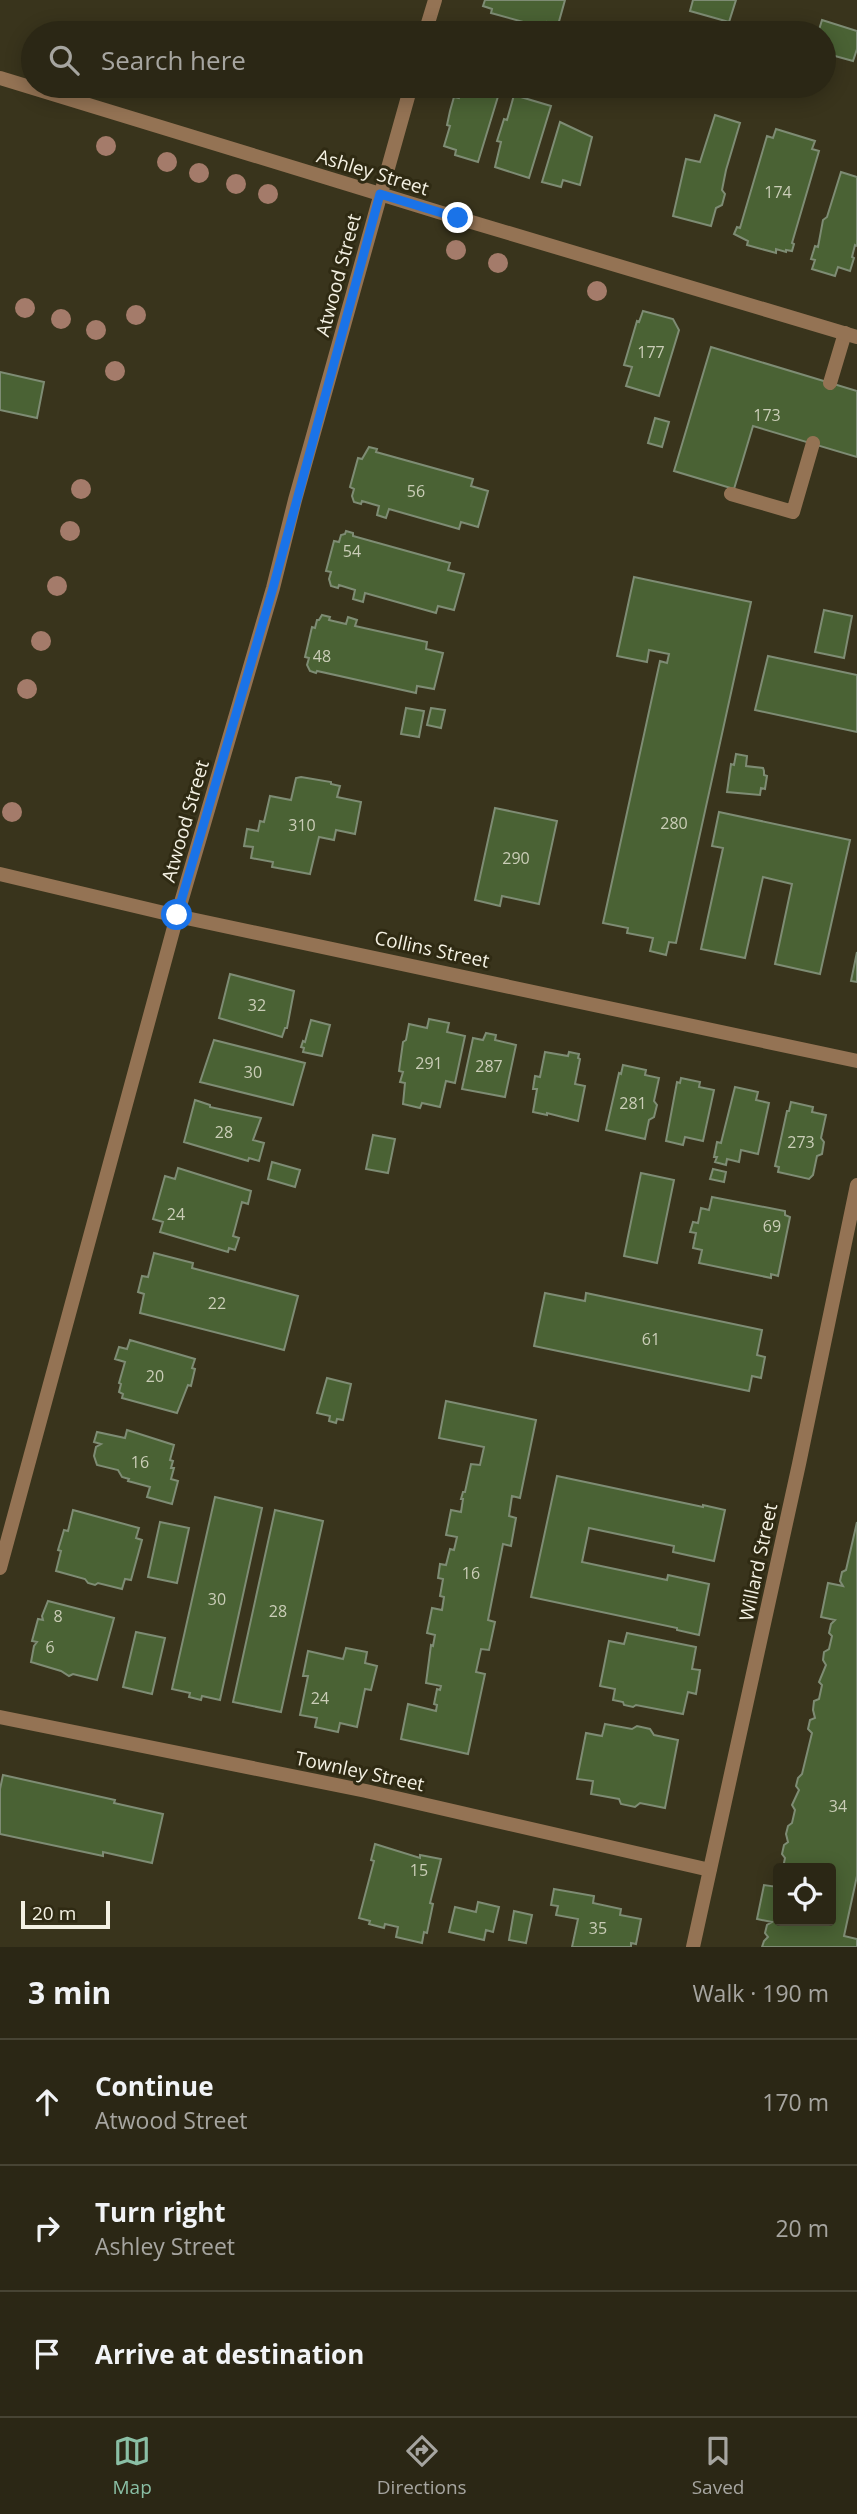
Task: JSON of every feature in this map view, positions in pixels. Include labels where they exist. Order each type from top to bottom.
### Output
[{"type":"street","points":[[429,21],[435,0]]},
{"type":"street","name":"Ashley Street","points":[[0,78],[21,84]]},
{"type":"street","name":"Ashley Street","points":[[66,98],[851,335]]},
{"type":"street","name":"Atwood Street","points":[[0,1568],[177,915],[273,588],[408,98]]},
{"type":"street","points":[[830,383],[851,335]]},
{"type":"street","points":[[731,494],[793,512],[813,443]]},
{"type":"street","name":"Collins Street","points":[[0,874],[177,915],[857,1061]]},
{"type":"street","name":"Willard Street","points":[[693,1947],[857,1185]]},
{"type":"street","name":"Townley Street","points":[[0,1717],[366,1791],[710,1870]]},
{"type":"building","points":[[485,0],[565,0],[559,21],[520,21],[491,13],[492,9],[483,6]]},
{"type":"building","points":[[693,0],[736,0],[729,21],[690,11]]},
{"type":"building","points":[[836,24],[857,31],[857,49],[853,61],[836,56]]},
{"type":"building","points":[[454,98],[498,98],[478,162],[455,155],[456,150],[444,146],[450,126],[447,125]]},
{"type":"building","points":[[513,98],[524,98],[551,106],[529,178],[495,167],[501,142],[497,141],[504,119],[507,120]]},
{"type":"building","points":[[715,115],[740,123],[726,170],[722,205],[716,208],[711,226],[673,216],[686,159],[700,162]]},
{"type":"building","points":[[560,122],[592,137],[580,185],[563,180],[561,187],[542,182]]},
{"type":"building","points":[[776,129],[815,141],[812,149],[819,151],[792,251],[776,249],[776,253],[747,245],[748,241],[734,234],[737,227],[740,228],[767,136],[773,138]]},
{"type":"building","points":[[841,172],[857,177],[857,246],[855,245],[850,271],[838,267],[835,276],[812,269],[815,260],[811,259],[815,246],[818,247],[823,220],[827,217]]},
{"type":"building","points":[[643,311],[673,319],[679,330],[659,396],[626,386],[632,367],[624,365],[637,321],[639,322]]},
{"type":"building","points":[[711,347],[857,391],[857,457],[753,426],[734,489],[674,471]]},
{"type":"building","points":[[0,372],[44,382],[37,418],[0,410]]},
{"type":"building","points":[[655,418],[669,422],[662,447],[648,443]]},
{"type":"building","points":[[369,447],[377,449],[376,452],[473,479],[471,486],[488,491],[478,527],[461,522],[459,529],[389,509],[386,518],[377,515],[379,506],[362,501],[361,504],[354,502],[354,489],[350,487],[358,458],[362,459]]},
{"type":"building","points":[[346,531],[353,533],[353,536],[450,563],[448,570],[464,574],[454,610],[438,606],[436,613],[365,593],[363,602],[353,599],[355,590],[339,585],[338,588],[331,586],[331,572],[326,571],[334,541],[339,542]]},
{"type":"building","points":[[634,577],[751,602],[676,943],[669,942],[666,955],[650,951],[653,938],[627,933],[628,928],[603,923],[660,661],[667,663],[669,654],[649,650],[647,662],[617,656]]},
{"type":"building","points":[[824,610],[852,616],[844,658],[815,652]]},
{"type":"building","points":[[322,615],[330,617],[329,620],[346,624],[348,617],[357,620],[355,626],[427,642],[426,649],[443,653],[434,689],[417,686],[416,693],[310,671],[307,665],[309,658],[305,657],[312,627],[315,628]]},
{"type":"building","points":[[768,656],[857,675],[857,732],[755,710]]},
{"type":"building","points":[[406,708],[424,711],[419,737],[401,734]]},
{"type":"building","points":[[431,708],[445,710],[441,728],[427,725]]},
{"type":"building","points":[[736,754],[747,756],[746,766],[763,768],[764,775],[767,776],[765,789],[761,788],[760,795],[727,792],[731,764],[734,765]]},
{"type":"building","points":[[296,778],[331,782],[340,786],[337,797],[361,802],[355,834],[336,830],[334,840],[319,837],[310,874],[272,867],[273,862],[251,858],[253,847],[244,846],[247,829],[258,831],[260,821],[264,822],[270,796],[291,800]]},
{"type":"building","points":[[495,808],[557,821],[539,904],[502,896],[500,906],[475,900]]},
{"type":"building","points":[[719,812],[850,840],[820,974],[775,964],[792,884],[763,877],[745,958],[701,949],[723,848],[712,846]]},
{"type":"building","points":[[857,952],[857,982],[851,981]]},
{"type":"building","points":[[230,974],[294,991],[287,1028],[282,1037],[219,1018]]},
{"type":"building","points":[[429,1019],[449,1023],[447,1032],[465,1036],[455,1083],[446,1081],[440,1107],[422,1103],[420,1108],[403,1104],[405,1083],[400,1082],[403,1072],[399,1071],[403,1042],[406,1040],[409,1024],[427,1028]]},
{"type":"building","points":[[311,1020],[330,1025],[322,1056],[303,1052],[304,1048],[301,1047]]},
{"type":"building","points":[[486,1033],[496,1035],[495,1040],[516,1045],[505,1097],[462,1089],[473,1038],[483,1040]]},
{"type":"building","points":[[214,1040],[305,1063],[293,1105],[200,1082]]},
{"type":"building","points":[[545,1052],[568,1056],[569,1052],[579,1054],[575,1084],[585,1086],[578,1121],[533,1112],[537,1089],[533,1089],[535,1076],[540,1077]]},
{"type":"building","points":[[623,1065],[646,1070],[645,1075],[659,1078],[654,1101],[657,1105],[654,1117],[649,1120],[645,1139],[606,1130]]},
{"type":"building","points":[[681,1078],[700,1082],[699,1087],[714,1090],[703,1141],[685,1137],[683,1145],[666,1141],[677,1082],[680,1083]]},
{"type":"building","points":[[735,1087],[758,1092],[756,1100],[769,1103],[758,1154],[741,1150],[739,1162],[727,1159],[726,1165],[715,1162],[717,1157],[714,1157],[717,1142],[721,1143]]},
{"type":"building","points":[[195,1100],[210,1107],[261,1118],[253,1140],[264,1143],[259,1161],[249,1158],[248,1161],[184,1142]]},
{"type":"building","points":[[791,1102],[813,1107],[812,1112],[826,1115],[821,1138],[824,1142],[822,1154],[817,1156],[813,1175],[809,1179],[778,1172],[779,1167],[775,1166]]},
{"type":"building","points":[[373,1135],[395,1139],[388,1173],[366,1169]]},
{"type":"building","points":[[272,1162],[300,1170],[295,1187],[268,1179]]},
{"type":"building","points":[[178,1168],[251,1191],[248,1204],[242,1202],[233,1236],[239,1238],[235,1250],[229,1248],[228,1252],[160,1232],[163,1222],[153,1219],[165,1176],[175,1179]]},
{"type":"building","points":[[713,1169],[726,1172],[724,1182],[710,1179]]},
{"type":"building","points":[[641,1173],[674,1180],[657,1263],[624,1256]]},
{"type":"building","points":[[712,1197],[785,1211],[785,1215],[790,1217],[778,1276],[771,1274],[771,1278],[699,1263],[702,1250],[693,1248],[696,1233],[690,1232],[693,1222],[698,1223],[701,1208],[709,1210]]},
{"type":"building","points":[[154,1253],[193,1263],[192,1268],[298,1296],[284,1350],[140,1313],[144,1294],[138,1292],[142,1276],[148,1277]]},
{"type":"building","points":[[545,1293],[585,1301],[586,1293],[762,1330],[757,1355],[765,1357],[761,1378],[752,1376],[749,1391],[534,1346]]},
{"type":"building","points":[[130,1340],[195,1359],[191,1386],[188,1385],[177,1413],[122,1398],[119,1383],[125,1362],[115,1359],[119,1347],[127,1349]]},
{"type":"building","points":[[327,1378],[351,1384],[343,1420],[337,1419],[336,1423],[329,1421],[330,1416],[317,1413]]},
{"type":"building","points":[[446,1401],[536,1420],[520,1498],[512,1496],[509,1516],[516,1518],[511,1546],[503,1544],[488,1620],[495,1622],[489,1650],[481,1649],[476,1672],[485,1674],[468,1754],[401,1739],[408,1704],[436,1711],[437,1705],[434,1704],[437,1689],[440,1690],[441,1686],[426,1683],[435,1635],[427,1633],[432,1608],[442,1610],[444,1597],[440,1596],[443,1579],[438,1578],[440,1564],[446,1565],[450,1549],[454,1550],[457,1537],[446,1535],[451,1510],[461,1512],[461,1499],[471,1464],[480,1465],[484,1447],[439,1438]]},
{"type":"building","points":[[127,1430],[174,1445],[170,1460],[173,1461],[171,1468],[174,1468],[171,1479],[178,1481],[172,1504],[147,1497],[150,1487],[128,1481],[118,1470],[97,1465],[94,1456],[96,1447],[101,1444],[94,1442],[97,1432],[125,1438]]},
{"type":"building","points":[[557,1476],[725,1510],[714,1561],[673,1552],[674,1546],[589,1528],[582,1562],[667,1580],[668,1575],[709,1584],[699,1635],[531,1597]]},
{"type":"building","points":[[215,1497],[262,1508],[220,1700],[202,1696],[201,1700],[189,1697],[190,1693],[172,1689]]},
{"type":"building","points":[[73,1510],[139,1528],[136,1538],[142,1540],[131,1580],[125,1579],[122,1589],[98,1583],[95,1585],[85,1579],[56,1571],[61,1551],[58,1550],[64,1530],[68,1531]]},
{"type":"building","points":[[275,1510],[323,1521],[281,1712],[233,1702]]},
{"type":"building","points":[[160,1522],[189,1528],[177,1583],[148,1577]]},
{"type":"building","points":[[857,1522],[857,1876],[844,1936],[857,1939],[857,1947],[762,1947],[768,1937],[765,1933],[767,1925],[772,1922],[757,1919],[764,1885],[773,1886],[773,1926],[836,1926],[836,1863],[784,1863],[782,1854],[784,1845],[788,1842],[786,1834],[795,1810],[792,1805],[799,1790],[796,1786],[802,1774],[812,1733],[808,1729],[810,1720],[815,1718],[814,1701],[819,1699],[822,1685],[819,1682],[826,1665],[823,1660],[824,1652],[829,1649],[832,1636],[829,1633],[835,1620],[821,1617],[828,1583],[843,1586],[840,1581],[842,1572],[846,1570]]},
{"type":"building","points":[[48,1601],[114,1618],[97,1680],[73,1674],[69,1676],[31,1662],[37,1642],[32,1641],[38,1619],[43,1620]]},
{"type":"building","points":[[136,1632],[165,1638],[152,1694],[123,1687]]},
{"type":"building","points":[[627,1633],[696,1647],[692,1669],[700,1670],[696,1694],[688,1692],[683,1714],[624,1705],[623,1702],[613,1700],[615,1689],[600,1686],[609,1641],[624,1644]]},
{"type":"building","points":[[346,1648],[367,1652],[365,1663],[377,1666],[371,1690],[365,1689],[357,1727],[340,1723],[338,1732],[315,1727],[317,1718],[300,1715],[308,1676],[303,1676],[308,1651],[343,1659]]},
{"type":"building","points":[[605,1724],[632,1729],[637,1726],[650,1729],[654,1735],[678,1740],[665,1808],[640,1803],[635,1807],[621,1804],[619,1799],[591,1794],[593,1781],[577,1779],[586,1733],[602,1736]]},
{"type":"building","points":[[3,1775],[115,1800],[114,1803],[163,1814],[152,1863],[103,1852],[103,1856],[0,1834],[0,1789]]},
{"type":"building","points":[[375,1844],[420,1858],[420,1855],[441,1859],[430,1903],[433,1904],[427,1933],[424,1932],[422,1943],[396,1937],[398,1927],[385,1924],[384,1928],[359,1918],[374,1861],[371,1860]]},
{"type":"building","points":[[554,1889],[594,1896],[593,1903],[621,1909],[620,1915],[641,1919],[636,1944],[631,1943],[631,1947],[572,1947],[578,1919],[556,1915],[558,1906],[551,1905]]},
{"type":"building","points":[[478,1902],[499,1907],[493,1932],[486,1930],[484,1940],[449,1932],[455,1907],[476,1912]]},
{"type":"building","points":[[514,1911],[532,1915],[526,1943],[509,1940]]},
{"type":"route","points":[[177,915],[273,588],[380,194],[458,218]]}]
